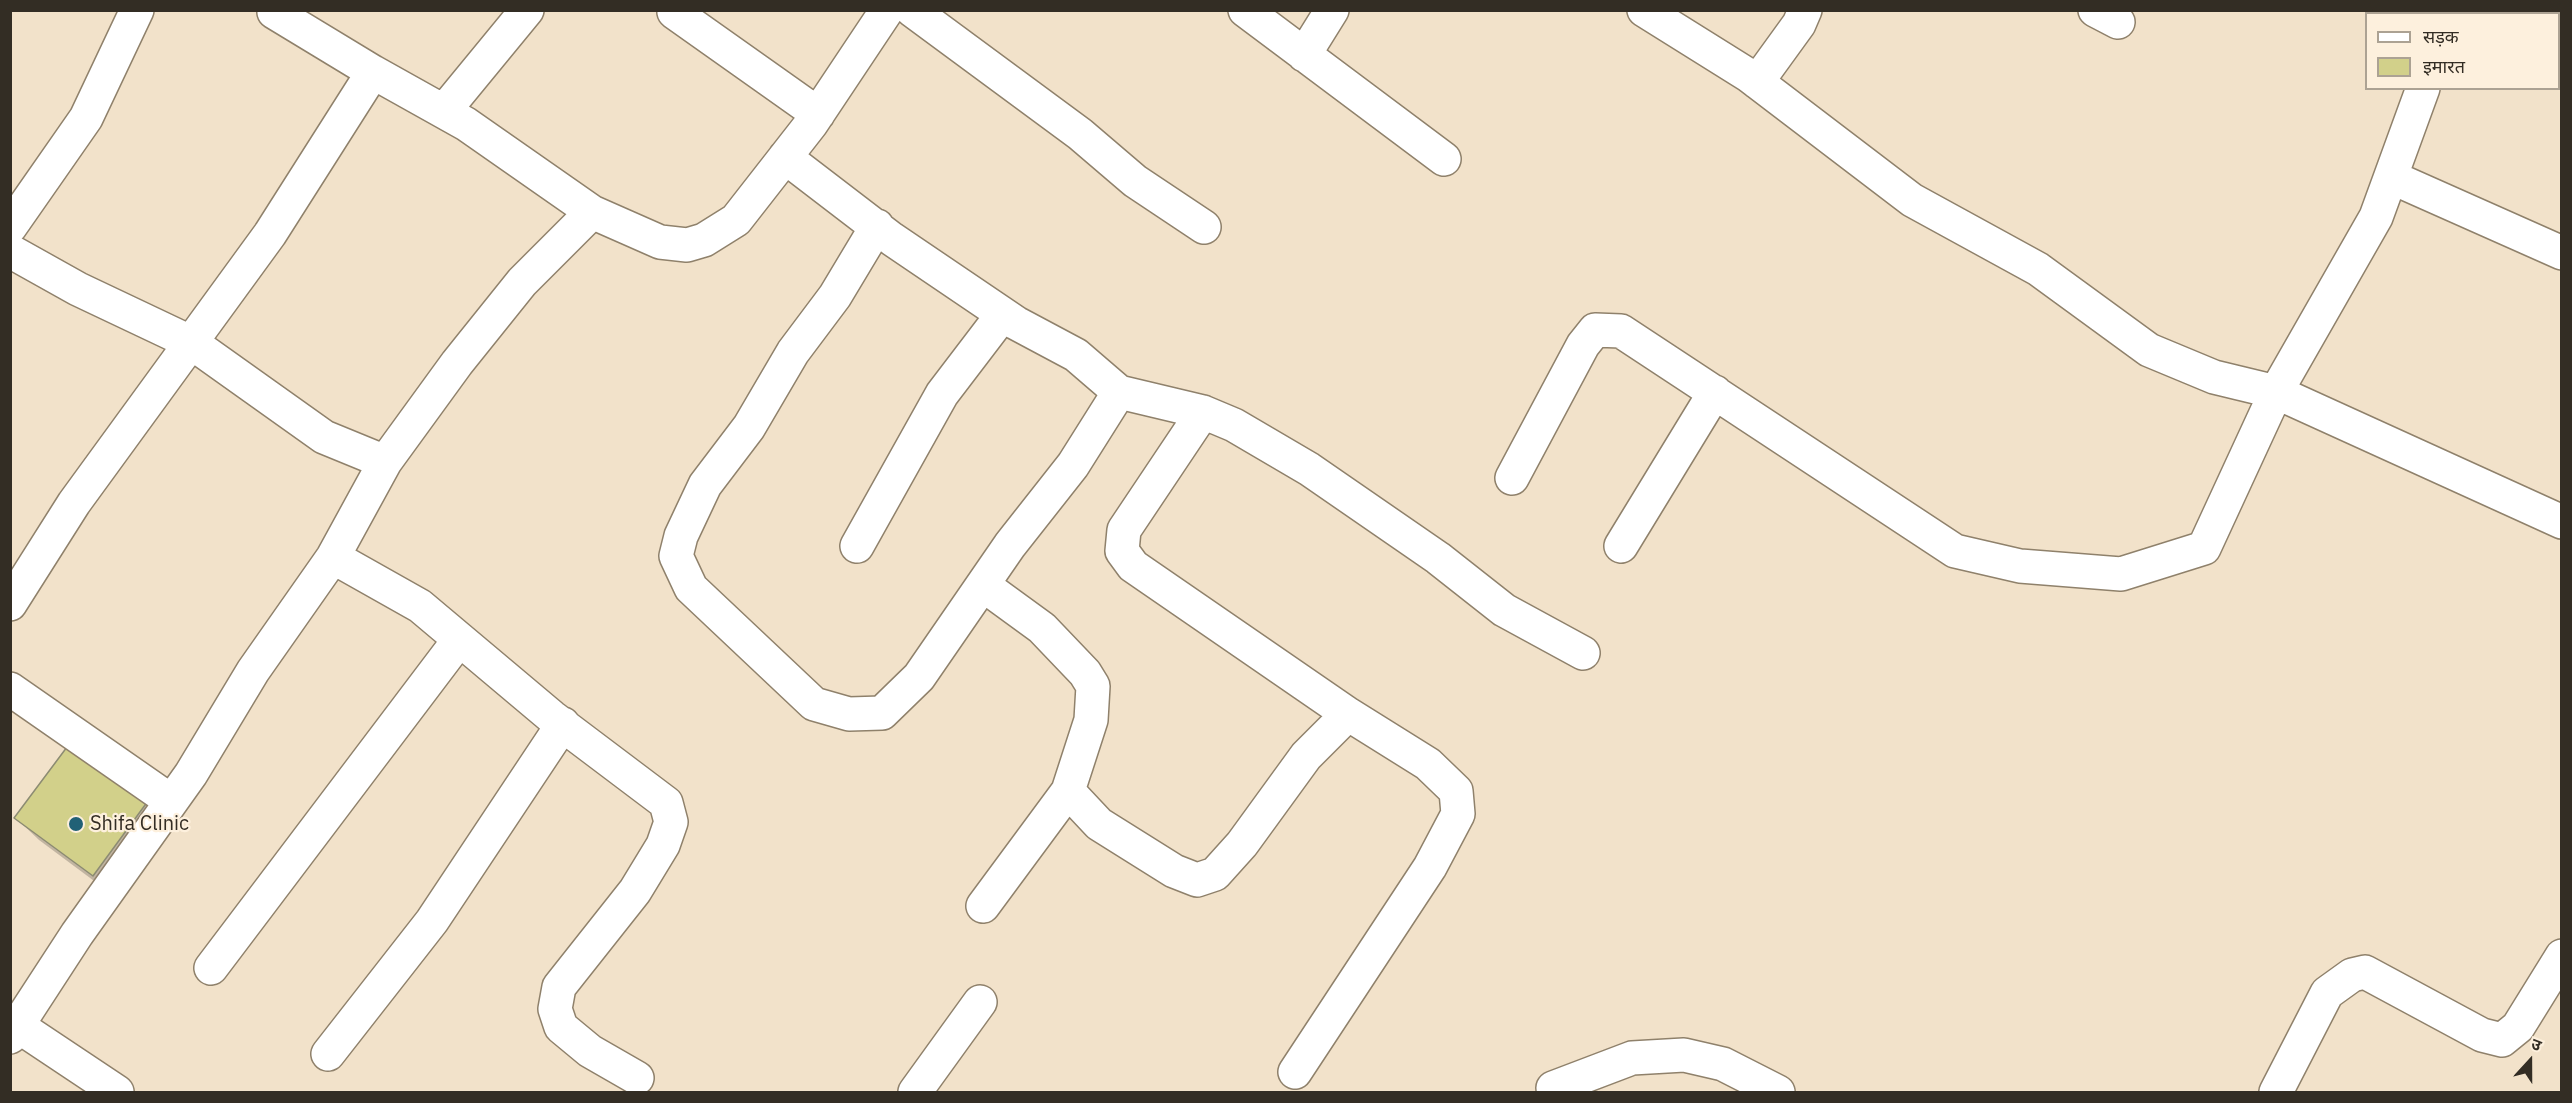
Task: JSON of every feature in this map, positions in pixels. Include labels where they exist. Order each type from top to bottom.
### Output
[{"type":"street","points":[[10,227],[86,118],[137,10]]},
{"type":"street","points":[[444,111],[527,10]]},
{"type":"street","points":[[274,12],[444,111],[591,212],[660,242],[687,245],[704,240],[736,220],[818,114],[887,10]]},
{"type":"street","points":[[912,10],[1080,134],[1135,181],[1204,227]]},
{"type":"street","points":[[1245,10],[1444,159]]},
{"type":"street","points":[[1304,55],[1332,10]]},
{"type":"street","points":[[1644,10],[1757,82],[1912,200],[2038,269],[2149,350],[2214,377],[2276,392],[2562,522]]},
{"type":"street","points":[[1757,82],[1799,24],[1805,10]]},
{"type":"street","points":[[674,12],[818,114]]},
{"type":"street","points":[[10,604],[74,504],[270,234],[374,72]]},
{"type":"street","points":[[1512,478],[1583,345],[1595,330],[1621,331],[1955,551],[2020,566],[2121,574],[2204,548],[2276,392],[2376,217],[2422,90]]},
{"type":"street","points":[[785,157],[877,226],[1003,315],[1076,355],[1119,392],[1203,412],[1234,425],[1309,469],[1438,558],[1504,610],[1583,653]]},
{"type":"street","points":[[2391,177],[2562,253]]},
{"type":"street","points":[[117,1092],[14,1032],[77,934],[171,801],[254,671],[333,557],[385,462],[457,363],[522,282],[591,212]]},
{"type":"street","points":[[877,226],[835,296],[793,352],[748,427],[705,485],[681,536],[676,556],[691,588],[814,704],[849,714],[882,713],[920,677],[1010,545],[1073,465],[1119,392]]},
{"type":"street","points":[[10,251],[78,289],[192,343],[324,437],[385,462]]},
{"type":"street","points":[[857,546],[942,394],[1003,315]]},
{"type":"street","points":[[1621,546],[1715,392]]},
{"type":"street","points":[[1203,412],[1124,530],[1122,551],[1133,566],[1348,714],[1428,764],[1456,791],[1458,814],[1417,886],[1295,1072]]},
{"type":"street","points":[[333,557],[420,606],[563,724],[666,803],[671,822],[663,845],[635,891],[559,987],[555,1009],[561,1027],[590,1051],[637,1078]]},
{"type":"street","points":[[983,585],[1042,628],[1085,673],[1093,686],[1091,720],[1068,791],[983,906]]},
{"type":"street","points":[[211,968],[459,640]]},
{"type":"street","points":[[10,689],[171,801]]},
{"type":"street","points":[[1068,791],[1099,824],[1174,871],[1197,879],[1215,874],[1229,859],[1306,756],[1348,714]]},
{"type":"street","points":[[328,1054],[432,921],[563,724]]},
{"type":"street","points":[[2276,1092],[2327,993],[2352,975],[2365,972],[2482,1035],[2502,1040],[2518,1028],[2562,956]]},
{"type":"street","points":[[915,1092],[980,1002]]},
{"type":"street","points":[[1552,1088],[1632,1058],[1684,1055],[1723,1064],[1778,1092]]},
{"type":"building","points":[[70,743],[148,801],[93,876],[14,818]]},
{"type":"place","name":"Shifa Clinic","points":[[76,824]]}]
